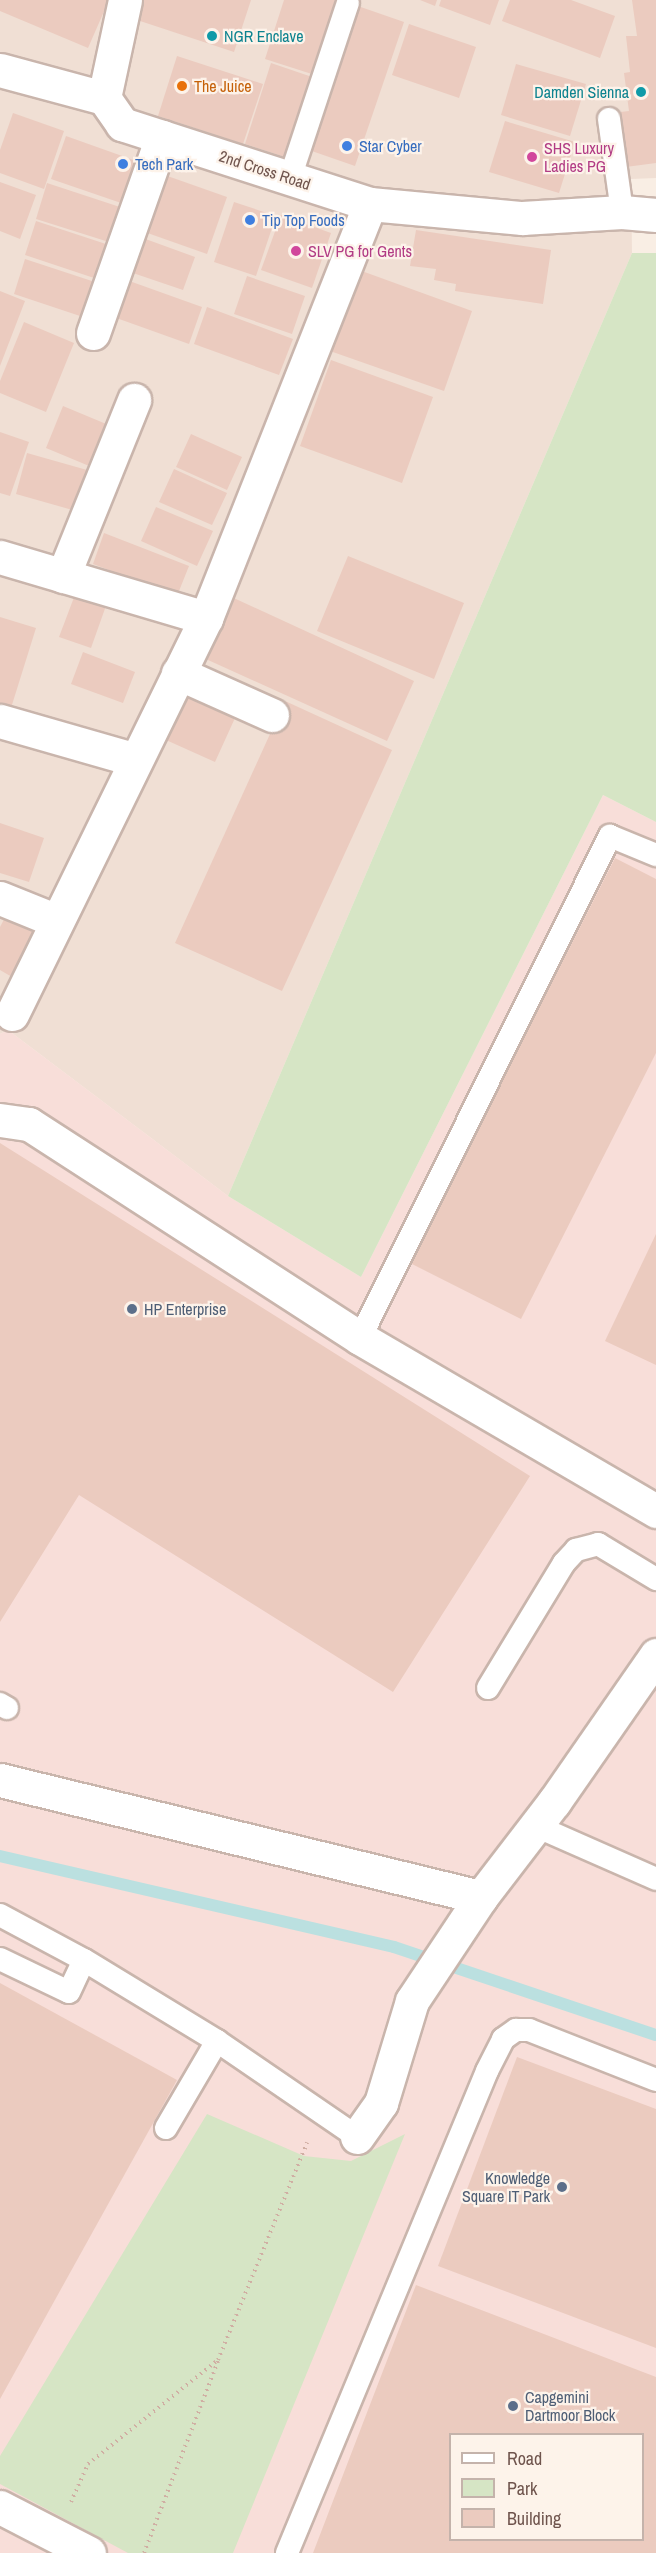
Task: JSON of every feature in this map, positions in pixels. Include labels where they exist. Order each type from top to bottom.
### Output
[{"type":"street","points":[[0,70],[105,98],[125,0]]},
{"type":"street","name":"2nd Cross Road","points":[[105,98],[122,124],[370,204],[522,218],[622,212],[656,215]]},
{"type":"street","points":[[93,333],[162,137]]},
{"type":"street","points":[[12,1014],[206,618],[370,204]]},
{"type":"street","points":[[63,576],[134,400]]},
{"type":"street","points":[[0,557],[206,618]]},
{"type":"street","points":[[178,673],[272,715]]},
{"type":"street","points":[[0,721],[136,760]]},
{"type":"street","points":[[0,898],[57,921]]},
{"type":"street","points":[[0,1120],[29,1124],[360,1338],[656,1511]]},
{"type":"street","points":[[357,2137],[381,2103],[412,2001],[481,1897],[536,1826],[656,1655]]},
{"type":"street","points":[[0,1780],[481,1897]]},
{"type":"street","points":[[0,2507],[89,2553]]},
{"type":"lane","points":[[290,178],[348,3]]},
{"type":"lane","points":[[609,119],[622,212]]},
{"type":"lane","points":[[360,1338],[610,836],[656,855]]},
{"type":"lane","points":[[488,1688],[564,1563],[576,1550],[598,1544],[656,1579]]},
{"type":"lane","points":[[536,1826],[656,1879]]},
{"type":"lane","points":[[0,1915],[84,1960],[217,2041],[357,2137]]},
{"type":"lane","points":[[0,1959],[69,1992],[84,1960]]},
{"type":"lane","points":[[287,2553],[503,2039],[516,2030],[529,2030],[656,2080]]},
{"type":"lane","points":[[166,2128],[217,2041]]},
{"type":"path","points":[[144,2553],[218,2360],[320,2112]]},
{"type":"path","points":[[56,2536],[88,2464],[218,2360]]},
{"type":"shaded area","points":[[0,0],[656,0],[656,178],[631,179],[632,253],[228,1196],[8,1030],[0,1034]]},
{"type":"shaded area","points":[[603,795],[656,822],[656,2553],[0,2553],[0,1034],[8,1030],[228,1196],[361,1277]]},
{"type":"green space","points":[[632,253],[656,253],[656,822],[603,795],[361,1277],[228,1196]]},
{"type":"green space","points":[[207,2114],[304,2156],[351,2161],[405,2134],[233,2553],[128,2553],[0,2484],[0,2456]]},
{"type":"building","points":[[0,0],[109,0],[88,48],[0,11]]},
{"type":"building","name":"NGR Enclave","points":[[144,0],[251,0],[234,52],[137,20]]},
{"type":"building","points":[[284,0],[343,0],[318,76],[265,59]]},
{"type":"building","points":[[420,0],[437,0],[435,6]]},
{"type":"building","points":[[441,0],[499,0],[490,25],[439,6]]},
{"type":"building","points":[[510,0],[571,0],[615,16],[600,58],[502,21]]},
{"type":"building","name":"Damden Sienna","points":[[632,0],[656,0],[656,163],[618,168],[611,113],[629,111],[624,73],[630,72],[626,36],[637,36]]},
{"type":"building","points":[[355,5],[404,22],[355,166],[306,149]]},
{"type":"building","points":[[409,24],[476,47],[459,98],[392,75]]},
{"type":"building","points":[[177,56],[263,84],[243,144],[158,116]]},
{"type":"building","points":[[271,63],[318,79],[291,159],[245,144]]},
{"type":"building","points":[[516,64],[586,84],[570,136],[501,115]]},
{"type":"building","points":[[13,113],[64,131],[44,189],[0,173],[0,150]]},
{"type":"building","name":"SHS Luxury Ladies PG","points":[[505,121],[575,142],[559,193],[489,172]]},
{"type":"building","points":[[66,136],[139,162],[124,204],[51,179]]},
{"type":"building","points":[[159,173],[227,197],[207,254],[139,230]]},
{"type":"building","points":[[0,182],[36,195],[20,239],[0,231]]},
{"type":"building","points":[[47,183],[123,208],[112,243],[36,219]]},
{"type":"building","points":[[234,202],[276,216],[256,276],[214,262]]},
{"type":"building","name":"SLV PG for Gents","points":[[281,215],[331,233],[312,288],[261,270]]},
{"type":"building","points":[[36,221],[112,246],[100,280],[25,255]]},
{"type":"building","points":[[416,230],[551,250],[543,304],[455,291],[456,284],[434,280],[436,269],[410,266]]},
{"type":"building","points":[[140,237],[195,257],[183,290],[127,271]]},
{"type":"building","points":[[25,259],[101,284],[89,319],[14,294]]},
{"type":"building","points":[[359,270],[472,311],[444,391],[330,351]]},
{"type":"building","points":[[247,276],[305,296],[292,334],[234,314]]},
{"type":"building","points":[[121,278],[202,307],[189,344],[108,315]]},
{"type":"building","points":[[0,291],[25,301],[0,366]]},
{"type":"building","points":[[207,307],[293,339],[279,375],[194,344]]},
{"type":"building","points":[[24,322],[74,343],[46,412],[0,393],[0,381]]},
{"type":"building","points":[[331,360],[433,397],[402,483],[300,446]]},
{"type":"building","points":[[63,406],[111,426],[94,468],[46,448]]},
{"type":"building","points":[[0,432],[29,442],[10,496],[0,493]]},
{"type":"building","points":[[191,434],[242,457],[227,490],[176,467]]},
{"type":"building","points":[[27,453],[87,470],[76,511],[16,494]]},
{"type":"building","points":[[174,469],[227,493],[212,525],[159,502]]},
{"type":"building","points":[[156,507],[213,531],[197,566],[141,541]]},
{"type":"building","points":[[104,533],[189,566],[177,596],[93,564]]},
{"type":"building","points":[[348,556],[464,603],[434,679],[317,631]]},
{"type":"building","points":[[76,592],[107,603],[91,648],[59,637]]},
{"type":"building","points":[[225,594],[414,681],[387,741],[197,655]]},
{"type":"building","points":[[0,617],[36,628],[11,708],[0,705]]},
{"type":"building","points":[[83,652],[135,672],[123,703],[71,684]]},
{"type":"building","points":[[190,684],[240,707],[215,762],[166,740]]},
{"type":"building","points":[[285,701],[392,750],[282,991],[175,943]]},
{"type":"building","points":[[0,823],[44,838],[29,882],[0,873]]},
{"type":"building","points":[[615,858],[656,879],[656,1053],[521,1319],[410,1263]]},
{"type":"building","points":[[9,910],[39,926],[12,977],[0,970],[0,927]]},
{"type":"building","name":"HP Enterprise","points":[[0,1143],[530,1476],[393,1692],[79,1495],[0,1622]]},
{"type":"building","points":[[656,1234],[656,1365],[605,1341]]},
{"type":"building","points":[[0,1983],[177,2080],[0,2399]]},
{"type":"building","name":"Knowledge Square IT Park","points":[[517,2057],[656,2109],[656,2348],[438,2266]]},
{"type":"building","name":"Capgemini Dartmoor Block","points":[[416,2285],[656,2377],[656,2553],[313,2553]]},
{"type":"waterway","points":[[0,1856],[394,1947],[656,2035]]},
{"type":"place","name":"NGR Enclave","points":[[212,36]]},
{"type":"place","name":"The Juice","points":[[182,86]]},
{"type":"place","name":"Damden Sienna","points":[[641,92]]},
{"type":"place","name":"Star Cyber","points":[[347,146]]},
{"type":"place","name":"SHS Luxury Ladies PG","points":[[532,157]]},
{"type":"place","name":"Tech Park","points":[[123,164]]},
{"type":"place","name":"Tip Top Foods","points":[[250,220]]},
{"type":"place","name":"SLV PG for Gents","points":[[296,251]]},
{"type":"place","name":"HP Enterprise","points":[[132,1309]]},
{"type":"place","name":"Knowledge Square IT Park","points":[[562,2187]]},
{"type":"place","name":"Capgemini Dartmoor Block","points":[[513,2406]]}]
